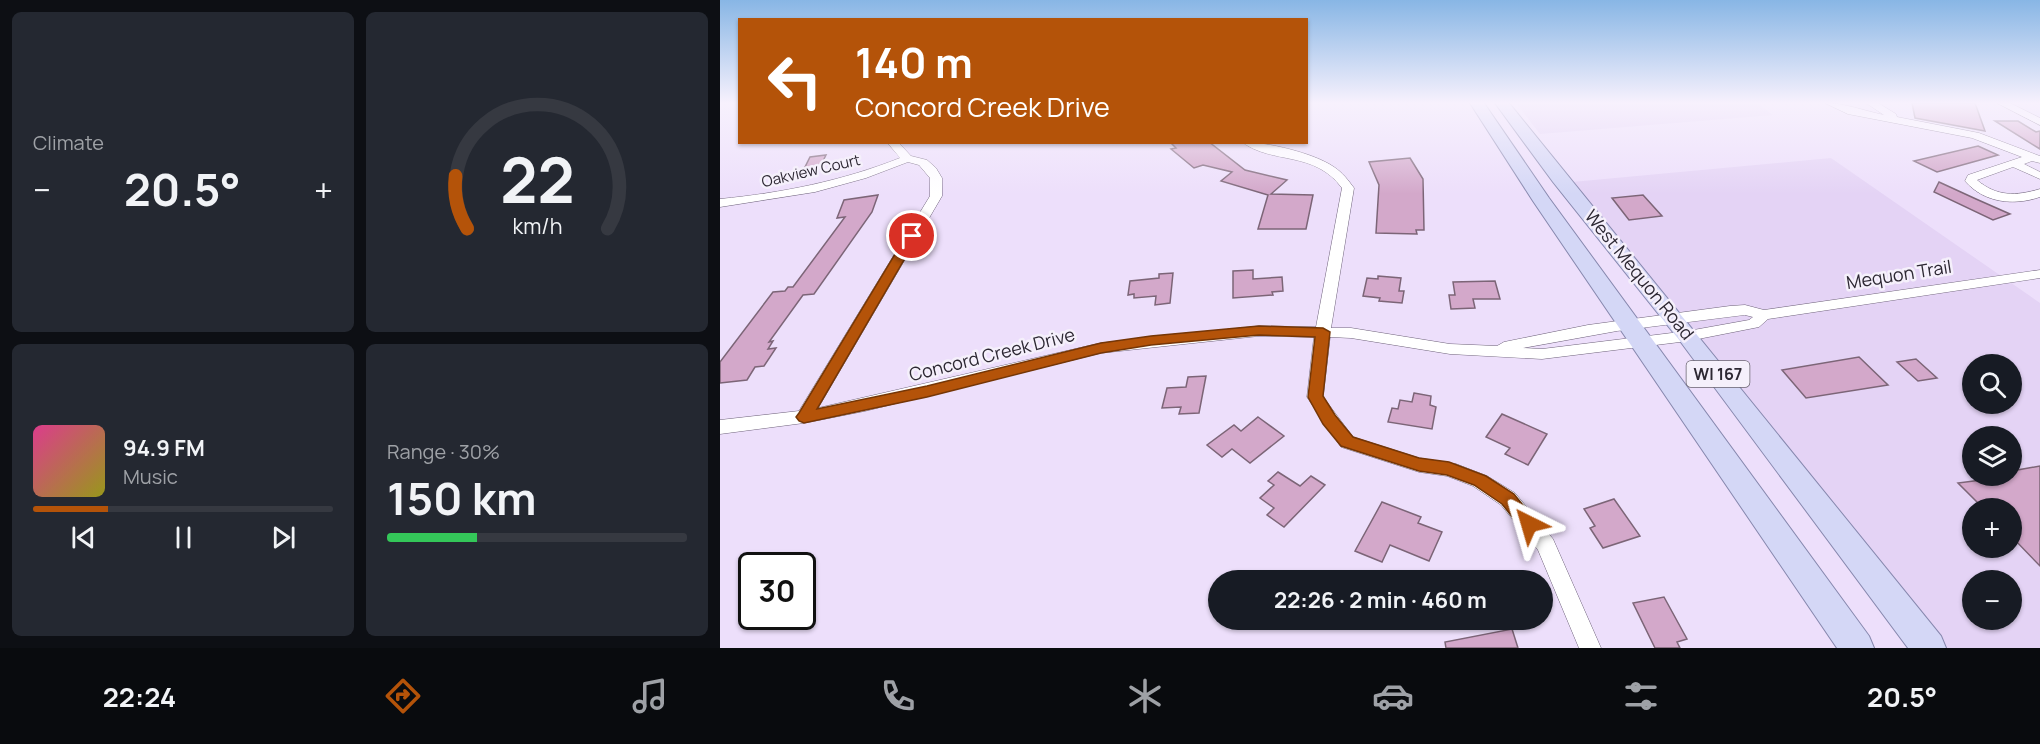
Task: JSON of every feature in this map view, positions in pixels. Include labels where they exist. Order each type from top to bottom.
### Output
[{"type":"main road","name":"West Mequon Road","points":[[1497,133],[1634,333],[1857,648]]},
{"type":"main road","name":"West Mequon Road","points":[[1526,133],[1681,327],[1929,648]]},
{"type":"main road","points":[[1542,201],[1576,197]]},
{"type":"street","points":[[1966,133],[2036,158]]},
{"type":"street","points":[[804,417],[936,196],[936,178],[932,170],[923,162],[907,159],[894,144]]},
{"type":"street","points":[[1252,144],[1325,166],[1335,171],[1348,188],[1323,332],[1316,397],[1329,419],[1347,441],[1419,465],[1449,469],[1480,481],[1508,499],[1546,544],[1590,648]]},
{"type":"street","points":[[2036,158],[1972,177],[1971,181],[1988,194],[2002,198],[2018,200],[2040,193]]},
{"type":"street","name":"Oakview Court","points":[[720,203],[745,201],[824,186],[907,159]]},
{"type":"street","points":[[2014,163],[2040,176]]},
{"type":"street","name":"Mequon Trail","points":[[1681,327],[1745,310],[1764,315],[2040,274]]},
{"type":"street","name":"Mequon Trail","points":[[1681,327],[1754,324],[1764,315]]},
{"type":"street","name":"Concord Creek Drive","points":[[720,427],[804,417],[927,391],[1101,348],[1151,340],[1259,331],[1351,333],[1450,349],[1542,354],[1634,333],[1681,327]]},
{"type":"shaded area","points":[[1831,158],[2040,303],[2040,648],[1945,648],[1572,182]]},
{"type":"building","points":[[2015,133],[2040,133],[2040,149]]},
{"type":"building","points":[[1172,144],[1212,144],[1245,170],[1287,180],[1271,194],[1313,195],[1306,229],[1258,229],[1268,195],[1221,181],[1232,172],[1203,165],[1194,168],[1171,149],[1176,148]]},
{"type":"building","points":[[1978,146],[1998,155],[1937,172],[1914,161]]},
{"type":"building","points":[[826,155],[819,169],[803,171],[810,157]]},
{"type":"building","points":[[1410,158],[1423,179],[1424,230],[1416,230],[1417,234],[1376,233],[1379,185],[1369,162]]},
{"type":"building","points":[[1939,182],[2010,214],[1993,220],[1934,192]]},
{"type":"building","points":[[878,195],[872,212],[814,294],[803,295],[769,342],[773,341],[768,349],[776,348],[764,366],[755,367],[747,380],[720,383],[720,362],[773,292],[785,291],[788,287],[793,287],[845,217],[837,218],[844,200]]},
{"type":"building","points":[[1643,195],[1662,216],[1629,220],[1612,198]]},
{"type":"building","points":[[1253,270],[1253,279],[1282,277],[1283,291],[1272,292],[1273,295],[1233,298],[1233,271]]},
{"type":"building","points":[[1173,273],[1170,303],[1155,305],[1156,296],[1134,298],[1134,294],[1128,295],[1130,281],[1159,278],[1159,274]]},
{"type":"building","points":[[1378,276],[1401,278],[1399,291],[1404,291],[1402,303],[1379,301],[1380,298],[1363,296],[1367,278],[1378,279]]},
{"type":"building","points":[[1495,281],[1500,299],[1473,299],[1475,308],[1451,309],[1449,295],[1455,295],[1453,282]]},
{"type":"building","points":[[1859,357],[1888,385],[1806,398],[1782,370]]},
{"type":"building","points":[[1916,359],[1937,378],[1918,381],[1897,362]]},
{"type":"building","points":[[1206,376],[1199,413],[1179,414],[1181,407],[1162,408],[1167,388],[1186,387],[1188,377]]},
{"type":"building","points":[[1414,393],[1431,396],[1430,405],[1436,407],[1432,429],[1388,422],[1392,408],[1398,409],[1400,400],[1412,402]]},
{"type":"building","points":[[1502,414],[1547,434],[1528,465],[1505,454],[1510,448],[1486,437]]},
{"type":"building","points":[[1258,417],[1284,436],[1250,463],[1232,449],[1222,457],[1207,445],[1234,425],[1241,431]]},
{"type":"building","points":[[2040,466],[2040,566],[2022,547],[2022,498],[1973,498],[1958,483],[1962,482],[1962,486],[2022,486],[2022,469]]},
{"type":"building","points":[[1278,472],[1300,486],[1311,476],[1325,485],[1284,527],[1267,515],[1274,508],[1260,498],[1274,485],[1268,481]]},
{"type":"building","points":[[1614,499],[1640,536],[1603,548],[1590,528],[1595,526],[1584,509]]},
{"type":"building","points":[[1382,502],[1421,517],[1418,523],[1442,532],[1429,561],[1390,545],[1382,562],[1355,551]]},
{"type":"building","points":[[1664,597],[1687,639],[1677,642],[1680,648],[1655,648],[1633,603]]},
{"type":"building","points":[[1512,630],[1518,648],[1446,648],[1445,642]]},
{"type":"route","points":[[912,236],[804,417],[927,391],[1101,348],[1151,340],[1259,331],[1323,332],[1317,366],[1316,397],[1329,419],[1347,441],[1419,465],[1449,469],[1480,481],[1508,499],[1529,524]]}]
